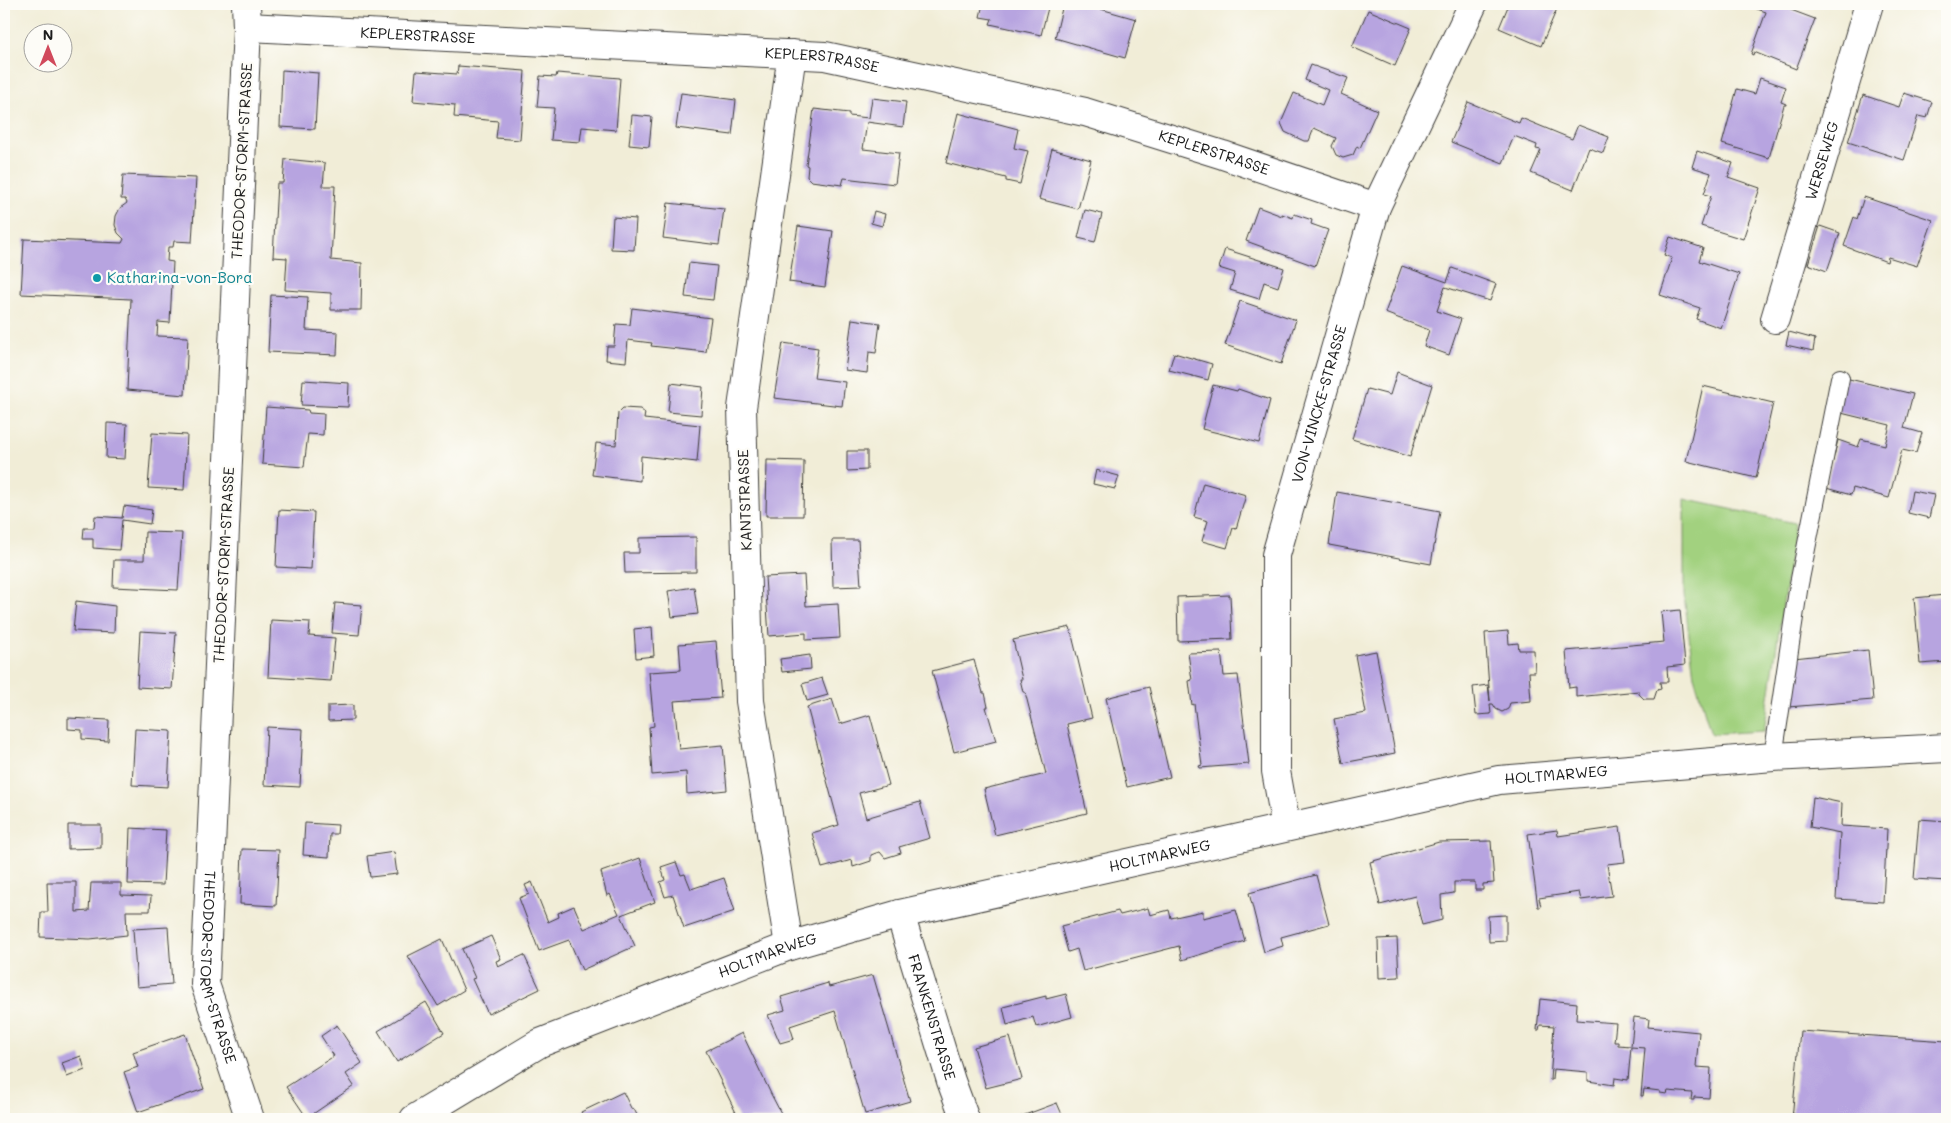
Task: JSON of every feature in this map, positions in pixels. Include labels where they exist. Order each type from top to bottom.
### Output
[{"type":"street","name":"VON-VINCKE-STRASSE","points":[[1286,826],[1276,772],[1276,555],[1376,207],[1473,4]]},
{"type":"street","name":"WERSEWEG","points":[[1776,319],[1869,4]]},
{"type":"street","name":"KEPLERSTRASSE","points":[[247,15],[825,56],[1085,112],[1223,155],[1376,207]]},
{"type":"street","name":"THEODOR-STORM-STRASSE","points":[[247,15],[205,984],[250,1119]]},
{"type":"street","name":"KANTSTRASSE","points":[[789,946],[750,701],[742,408],[792,54]]},
{"type":"street","name":"HOLTMARWEG","points":[[414,1119],[540,1043],[789,946],[900,914],[1286,826],[1499,780],[1773,757],[1947,748]]},
{"type":"street","name":"FRANKENSTRASSE","points":[[900,914],[951,1081],[965,1119]]},
{"type":"lane","points":[[1773,757],[1799,584],[1840,378]]},
{"type":"green space","points":[[1684,499],[1795,523],[1764,731],[1711,734],[1694,676],[1684,595]]},
{"type":"building","points":[[983,4],[1049,4],[1041,35],[990,24],[992,19],[980,17]]},
{"type":"building","points":[[1063,4],[1083,4],[1136,19],[1125,58],[1055,38]]},
{"type":"building","points":[[1509,4],[1559,4],[1541,46],[1499,28]]},
{"type":"building","points":[[1743,4],[1793,4],[1791,10],[1815,19],[1796,69],[1754,52],[1753,55],[1751,54],[1766,12]]},
{"type":"building","points":[[1368,10],[1411,28],[1395,66],[1352,47]]},
{"type":"building","points":[[1311,65],[1348,78],[1341,94],[1377,110],[1360,148],[1357,146],[1353,155],[1343,158],[1336,155],[1332,146],[1336,138],[1314,128],[1309,141],[1304,141],[1285,132],[1281,123],[1294,93],[1322,105],[1328,90],[1305,80]]},
{"type":"building","points":[[458,66],[525,71],[520,140],[496,138],[498,121],[454,117],[455,105],[413,101],[416,71],[457,74]]},
{"type":"building","points":[[282,70],[318,73],[315,129],[280,127]]},
{"type":"building","points":[[557,73],[620,78],[616,130],[582,127],[580,142],[551,140],[554,108],[537,107],[540,76],[556,77]]},
{"type":"building","points":[[1760,78],[1786,87],[1781,102],[1786,105],[1784,105],[1769,158],[1722,144],[1737,89],[1755,94]]},
{"type":"building","points":[[681,93],[736,100],[732,135],[676,128]]},
{"type":"building","points":[[1904,93],[1932,102],[1927,118],[1918,116],[1904,160],[1848,142],[1863,95],[1899,107]]},
{"type":"building","points":[[872,98],[906,102],[903,127],[867,122],[863,149],[899,153],[895,184],[844,178],[842,185],[811,181],[807,177],[808,166],[806,165],[814,109],[849,113],[849,116],[869,118]]},
{"type":"building","points":[[1468,102],[1519,123],[1521,118],[1572,139],[1578,125],[1609,137],[1603,153],[1589,148],[1573,190],[1531,173],[1541,150],[1536,149],[1537,145],[1514,136],[1503,163],[1451,142]]},
{"type":"building","points":[[958,113],[1018,129],[1014,148],[1028,151],[1020,184],[1006,181],[1006,178],[946,163]]},
{"type":"building","points":[[632,115],[652,117],[649,147],[629,145]]},
{"type":"building","points":[[1052,149],[1091,160],[1078,209],[1039,199]]},
{"type":"building","points":[[1697,151],[1733,163],[1728,177],[1760,188],[1743,239],[1701,226],[1711,196],[1704,194],[1711,173],[1692,167]]},
{"type":"building","points":[[285,159],[325,163],[323,186],[335,186],[331,260],[362,263],[361,310],[331,310],[331,293],[285,290],[287,258],[273,257],[277,183],[283,183]]},
{"type":"building","name":"Katharina-von-Bora","points":[[123,175],[196,178],[192,242],[174,241],[173,247],[168,247],[167,261],[173,262],[170,323],[158,322],[157,336],[188,337],[185,395],[127,390],[131,299],[21,294],[24,239],[122,243],[124,239],[118,233],[115,225],[116,216],[120,208],[127,203],[125,199],[121,199]]},
{"type":"building","points":[[1864,197],[1933,220],[1917,266],[1888,257],[1887,262],[1844,246],[1854,217],[1857,219]]},
{"type":"building","points":[[668,203],[724,209],[719,245],[663,238]]},
{"type":"building","points":[[1258,207],[1282,216],[1282,214],[1293,218],[1294,214],[1312,220],[1311,224],[1328,230],[1315,266],[1246,241]]},
{"type":"building","points":[[1085,210],[1102,214],[1095,242],[1078,238]]},
{"type":"building","points":[[874,211],[885,214],[882,226],[871,223]]},
{"type":"building","points":[[613,217],[636,219],[634,250],[611,249]]},
{"type":"building","points":[[798,226],[833,231],[825,287],[789,282]]},
{"type":"building","points":[[1820,226],[1840,233],[1827,271],[1808,264]]},
{"type":"building","points":[[1670,237],[1703,248],[1699,261],[1739,274],[1721,328],[1696,319],[1700,308],[1660,295],[1672,258],[1664,255]]},
{"type":"building","points":[[1225,249],[1284,268],[1278,287],[1264,282],[1259,299],[1230,290],[1235,273],[1219,268]]},
{"type":"building","points":[[689,263],[717,266],[713,300],[685,297]]},
{"type":"building","points":[[1402,266],[1447,282],[1452,268],[1496,284],[1490,301],[1445,287],[1437,311],[1461,319],[1449,355],[1424,346],[1429,330],[1385,313]]},
{"type":"building","points":[[271,295],[308,297],[306,330],[338,332],[337,355],[268,352]]},
{"type":"building","points":[[1240,301],[1296,320],[1281,364],[1225,345]]},
{"type":"building","points":[[632,308],[711,318],[706,352],[651,346],[652,343],[628,340],[626,362],[606,360],[607,346],[614,346],[616,324],[630,325]]},
{"type":"building","points":[[852,319],[880,323],[876,353],[869,352],[867,373],[845,370]]},
{"type":"building","points":[[1789,332],[1815,339],[1813,351],[1786,345]]},
{"type":"building","points":[[783,343],[818,348],[814,378],[845,382],[842,406],[774,398]]},
{"type":"building","points":[[1174,353],[1212,364],[1208,380],[1169,370]]},
{"type":"building","points":[[1397,372],[1432,385],[1410,457],[1352,439],[1367,389],[1390,395]]},
{"type":"building","points":[[1845,378],[1913,394],[1904,428],[1922,433],[1916,453],[1902,450],[1889,498],[1853,488],[1851,495],[1826,488],[1838,440],[1858,447],[1861,439],[1885,445],[1890,425],[1837,412]]},
{"type":"building","points":[[303,380],[349,383],[348,407],[301,405]]},
{"type":"building","points":[[671,383],[703,387],[701,415],[668,412]]},
{"type":"building","points":[[1213,385],[1237,391],[1238,389],[1270,400],[1259,443],[1202,429]]},
{"type":"building","points":[[1703,386],[1773,403],[1756,478],[1686,461]]},
{"type":"building","points":[[266,407],[308,410],[309,413],[324,414],[323,435],[308,434],[304,467],[262,464]]},
{"type":"building","points":[[623,408],[640,409],[645,413],[644,419],[700,425],[697,462],[641,456],[640,481],[592,475],[596,443],[616,445],[618,413]]},
{"type":"building","points":[[107,423],[127,424],[125,459],[106,458]]},
{"type":"building","points":[[152,433],[187,435],[184,490],[148,488]]},
{"type":"building","points":[[847,451],[867,451],[867,470],[847,471]]},
{"type":"building","points":[[767,460],[804,461],[803,516],[766,516]]},
{"type":"building","points":[[1096,470],[1119,476],[1115,489],[1093,484]]},
{"type":"building","points":[[1203,483],[1246,495],[1236,529],[1233,528],[1227,548],[1202,541],[1208,521],[1194,517]]},
{"type":"building","points":[[1912,491],[1934,495],[1929,518],[1908,513]]},
{"type":"building","points":[[1337,492],[1440,511],[1431,564],[1329,545]]},
{"type":"building","points":[[124,506],[152,510],[150,524],[122,520],[119,550],[93,548],[93,539],[83,539],[84,528],[94,528],[95,516],[122,518]]},
{"type":"building","points":[[279,510],[314,512],[311,569],[276,567]]},
{"type":"building","points":[[145,532],[182,533],[178,590],[113,587],[114,560],[144,560]]},
{"type":"building","points":[[696,537],[696,572],[625,573],[624,553],[639,553],[639,538]]},
{"type":"building","points":[[832,540],[858,540],[861,586],[833,587]]},
{"type":"building","points":[[804,575],[806,606],[838,604],[840,638],[806,640],[806,633],[769,636],[765,577]]},
{"type":"building","points":[[694,587],[698,614],[672,617],[668,591]]},
{"type":"building","points":[[1230,595],[1232,639],[1178,641],[1177,597]]},
{"type":"building","points":[[1945,595],[1947,610],[1947,662],[1920,664],[1914,598]]},
{"type":"building","points":[[76,601],[115,606],[114,633],[73,631]]},
{"type":"building","points":[[335,603],[362,605],[359,635],[332,633]]},
{"type":"building","points":[[1680,610],[1685,665],[1667,667],[1668,682],[1660,682],[1661,689],[1657,690],[1654,699],[1644,699],[1639,694],[1639,691],[1576,697],[1576,687],[1569,688],[1566,651],[1664,642],[1661,612]]},
{"type":"building","points":[[271,620],[310,622],[309,636],[335,638],[331,681],[268,677]]},
{"type":"building","points":[[652,627],[654,656],[636,658],[634,629]]},
{"type":"building","points":[[1070,627],[1092,718],[1067,724],[1087,813],[995,835],[984,789],[1046,774],[1025,692],[1023,692],[1013,640]]},
{"type":"building","points":[[140,631],[176,633],[172,689],[137,687]]},
{"type":"building","points":[[1508,631],[1509,644],[1518,643],[1519,650],[1534,650],[1535,672],[1529,672],[1531,701],[1510,703],[1508,709],[1502,712],[1496,709],[1493,704],[1490,704],[1491,714],[1476,715],[1473,687],[1488,685],[1490,701],[1485,633]]},
{"type":"building","points":[[716,641],[721,698],[674,701],[679,749],[723,745],[727,790],[687,794],[686,772],[652,775],[649,727],[654,726],[649,672],[681,670],[679,644]]},
{"type":"building","points":[[1868,650],[1873,700],[1788,707],[1794,658]]},
{"type":"building","points":[[1376,651],[1395,753],[1343,763],[1334,719],[1366,713],[1355,655]]},
{"type":"building","points":[[1221,652],[1224,676],[1238,675],[1249,764],[1200,768],[1199,766],[1202,765],[1189,681],[1192,680],[1188,653]]},
{"type":"building","points":[[810,655],[811,669],[782,672],[780,659]]},
{"type":"building","points":[[974,660],[983,693],[985,693],[988,707],[986,707],[996,741],[954,752],[932,671]]},
{"type":"building","points":[[822,678],[828,695],[807,701],[802,684]]},
{"type":"building","points":[[1149,687],[1170,777],[1127,787],[1106,698]]},
{"type":"building","points":[[832,699],[840,724],[870,715],[889,785],[859,793],[866,818],[920,802],[930,838],[899,847],[901,853],[885,858],[880,852],[876,853],[871,855],[871,861],[853,867],[852,860],[822,868],[812,833],[839,825],[807,707]]},
{"type":"building","points":[[353,705],[353,720],[328,721],[328,706]]},
{"type":"building","points":[[68,718],[109,720],[108,741],[82,739],[82,730],[68,729]]},
{"type":"building","points":[[267,727],[303,729],[300,787],[264,785]]},
{"type":"building","points":[[135,729],[171,731],[168,787],[132,785]]},
{"type":"building","points":[[1813,797],[1842,803],[1841,826],[1887,829],[1883,902],[1836,899],[1840,833],[1810,827]]},
{"type":"building","points":[[1919,819],[1947,821],[1947,881],[1914,879]]},
{"type":"building","points":[[305,823],[338,825],[337,834],[330,834],[329,857],[303,855]]},
{"type":"building","points":[[68,825],[101,825],[101,848],[68,849]]},
{"type":"building","points":[[1620,827],[1625,862],[1607,864],[1612,896],[1581,900],[1579,892],[1539,898],[1541,907],[1538,907],[1528,834],[1557,830],[1558,836]]},
{"type":"building","points":[[130,828],[166,830],[163,885],[128,884]]},
{"type":"building","points":[[1491,841],[1494,883],[1483,884],[1483,890],[1475,890],[1475,882],[1454,882],[1454,893],[1441,895],[1442,920],[1422,925],[1415,896],[1380,905],[1370,862],[1439,842]]},
{"type":"building","points":[[242,849],[279,850],[276,906],[240,904]]},
{"type":"building","points":[[394,852],[397,874],[370,877],[367,856]]},
{"type":"building","points":[[640,858],[655,902],[621,915],[635,946],[582,970],[569,940],[539,951],[519,898],[529,894],[525,885],[532,882],[548,922],[559,917],[558,913],[574,906],[584,929],[619,914],[610,894],[607,896],[601,872]]},
{"type":"building","points":[[676,862],[681,875],[685,874],[691,889],[724,878],[735,911],[684,928],[673,895],[665,897],[660,882],[665,880],[661,867]]},
{"type":"building","points":[[1316,875],[1329,924],[1281,937],[1283,946],[1264,952],[1249,893]]},
{"type":"building","points":[[47,882],[76,882],[76,912],[89,911],[91,883],[121,883],[121,895],[151,896],[150,911],[126,911],[127,935],[90,939],[40,937],[41,912],[48,912]]},
{"type":"building","points":[[1148,908],[1150,915],[1169,910],[1171,918],[1203,911],[1203,918],[1236,910],[1245,941],[1182,960],[1179,946],[1083,971],[1077,949],[1068,952],[1061,926],[1118,911],[1120,915]]},
{"type":"building","points":[[1506,915],[1506,941],[1489,942],[1488,916]]},
{"type":"building","points":[[168,927],[172,984],[137,987],[133,929]]},
{"type":"building","points":[[491,936],[501,959],[496,961],[498,967],[524,955],[540,989],[488,1014],[472,979],[475,978],[462,949]]},
{"type":"building","points":[[1397,938],[1399,977],[1379,978],[1378,939]]},
{"type":"building","points":[[442,939],[464,990],[438,1006],[408,956]]},
{"type":"building","points":[[873,975],[910,1101],[865,1114],[835,1011],[790,1026],[794,1039],[780,1043],[768,1015],[785,1010],[781,997],[828,983],[829,987]]},
{"type":"building","points":[[1066,994],[1072,1017],[1036,1027],[1033,1017],[1007,1025],[1003,1007],[1046,996],[1046,999]]},
{"type":"building","points":[[1540,999],[1577,1003],[1576,1020],[1616,1023],[1614,1042],[1618,1042],[1618,1045],[1631,1046],[1634,1017],[1649,1019],[1648,1027],[1699,1032],[1696,1067],[1711,1068],[1709,1098],[1694,1097],[1694,1100],[1691,1100],[1692,1093],[1668,1091],[1667,1094],[1644,1089],[1643,1096],[1641,1096],[1645,1048],[1631,1047],[1628,1080],[1615,1078],[1614,1085],[1588,1081],[1588,1072],[1553,1069],[1552,1080],[1550,1080],[1554,1026],[1540,1025],[1539,1030],[1537,1030]]},
{"type":"building","points":[[426,1002],[444,1033],[397,1062],[378,1031]]},
{"type":"building","points":[[337,1025],[362,1063],[346,1074],[354,1086],[307,1118],[286,1087],[334,1056],[321,1036]]},
{"type":"building","points":[[1800,1031],[1947,1041],[1947,1119],[1792,1119]]},
{"type":"building","points":[[742,1033],[784,1119],[739,1119],[706,1051]]},
{"type":"building","points":[[185,1034],[204,1089],[138,1112],[124,1072],[138,1067],[133,1052]]},
{"type":"building","points":[[1010,1037],[1022,1079],[986,1088],[974,1047]]},
{"type":"building","points":[[81,1056],[85,1070],[67,1077],[62,1063]]},
{"type":"building","points":[[623,1092],[639,1119],[585,1119],[581,1112]]},
{"type":"building","points":[[1057,1103],[1064,1119],[1014,1119]]},
{"type":"place","name":"Katharina-von-Bora","points":[[97,278]]}]
